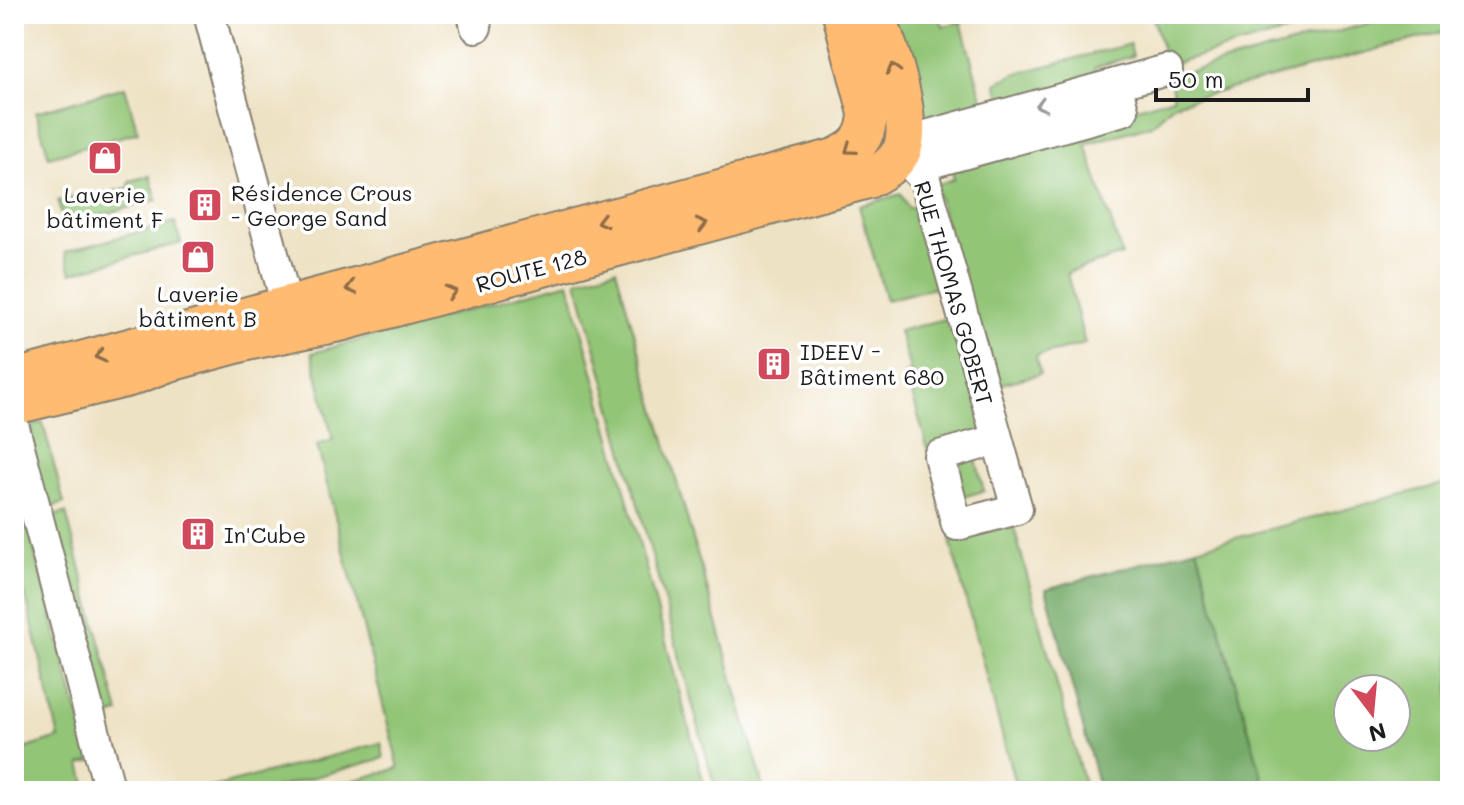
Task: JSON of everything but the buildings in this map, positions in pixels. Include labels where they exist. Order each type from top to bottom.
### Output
[{"type":"main road","name":"ROUTE 128","points":[[14,379],[290,318],[818,164],[853,150],[867,127],[868,113],[842,14]]},
{"type":"main road","points":[[875,14],[904,114],[906,138],[900,153]]},
{"type":"main road","name":"ROUTE 128","points":[[14,405],[115,381],[166,363],[247,341],[290,318],[340,322],[831,190],[868,179],[888,168],[900,153]]},
{"type":"street","points":[[209,14],[290,318]]},
{"type":"street","points":[[900,153],[933,162],[999,130],[1123,110],[1116,84],[1167,70]]},
{"type":"street","name":"RUE THOMAS GOBERT","points":[[900,153],[925,180],[996,440]]},
{"type":"street","points":[[14,428],[110,791]]},
{"type":"green space","points":[[885,14],[939,14],[943,26],[961,22],[986,113],[920,130]]},
{"type":"green space","points":[[1152,14],[1178,16],[1353,14],[1167,65]]},
{"type":"green space","points":[[1403,14],[1450,14],[1450,30],[1174,104],[1152,125],[1086,144],[1122,255],[1067,273],[1085,344],[1036,356],[1040,374],[990,387],[935,185],[954,179],[950,163],[1174,97],[1169,77]]},
{"type":"green space","points":[[1130,44],[1133,56],[1095,67],[1098,82],[1004,107],[996,83],[1015,74]]},
{"type":"green space","points":[[125,87],[138,132],[49,157],[36,112]]},
{"type":"green space","points":[[150,176],[157,200],[64,225],[58,201],[79,196],[81,200],[130,187],[129,181]]},
{"type":"green space","points":[[901,194],[908,208],[923,206],[944,285],[886,300],[859,206]]},
{"type":"green space","points":[[175,222],[181,243],[71,273],[65,252]]},
{"type":"green space","points":[[616,269],[765,791],[716,791],[577,280]]},
{"type":"green space","points":[[569,282],[706,791],[315,791],[399,768],[317,445],[333,440],[312,353]]},
{"type":"green space","points":[[956,316],[987,434],[929,453],[906,373],[911,373],[899,331]]},
{"type":"green space","points":[[43,423],[64,503],[47,509],[32,456],[32,425]]},
{"type":"green space","points":[[975,455],[984,491],[958,498],[949,463]]},
{"type":"green space","points":[[1450,482],[1450,791],[1266,791],[1197,548]]},
{"type":"green space","points":[[20,498],[91,761],[81,764],[88,791],[14,791],[14,752],[59,738],[14,546],[14,500]]},
{"type":"green space","points":[[66,513],[119,713],[105,717],[49,516]]},
{"type":"green space","points":[[1013,524],[1086,791],[1017,791],[950,540]]},
{"type":"green space","points":[[1197,548],[1266,791],[1100,791],[1046,589]]},
{"type":"green space","points":[[381,743],[384,758],[264,791],[198,791]]},
{"type":"place","name":"Laverie bâtiment F","points":[[105,158]]},
{"type":"place","name":"Résidence Crous - George Sand","points":[[205,205]]},
{"type":"place","name":"Laverie bâtiment B","points":[[198,257]]},
{"type":"place","name":"IDEEV - Bâtiment 680","points":[[774,364]]},
{"type":"place","name":"In'Cube","points":[[198,534]]}]
